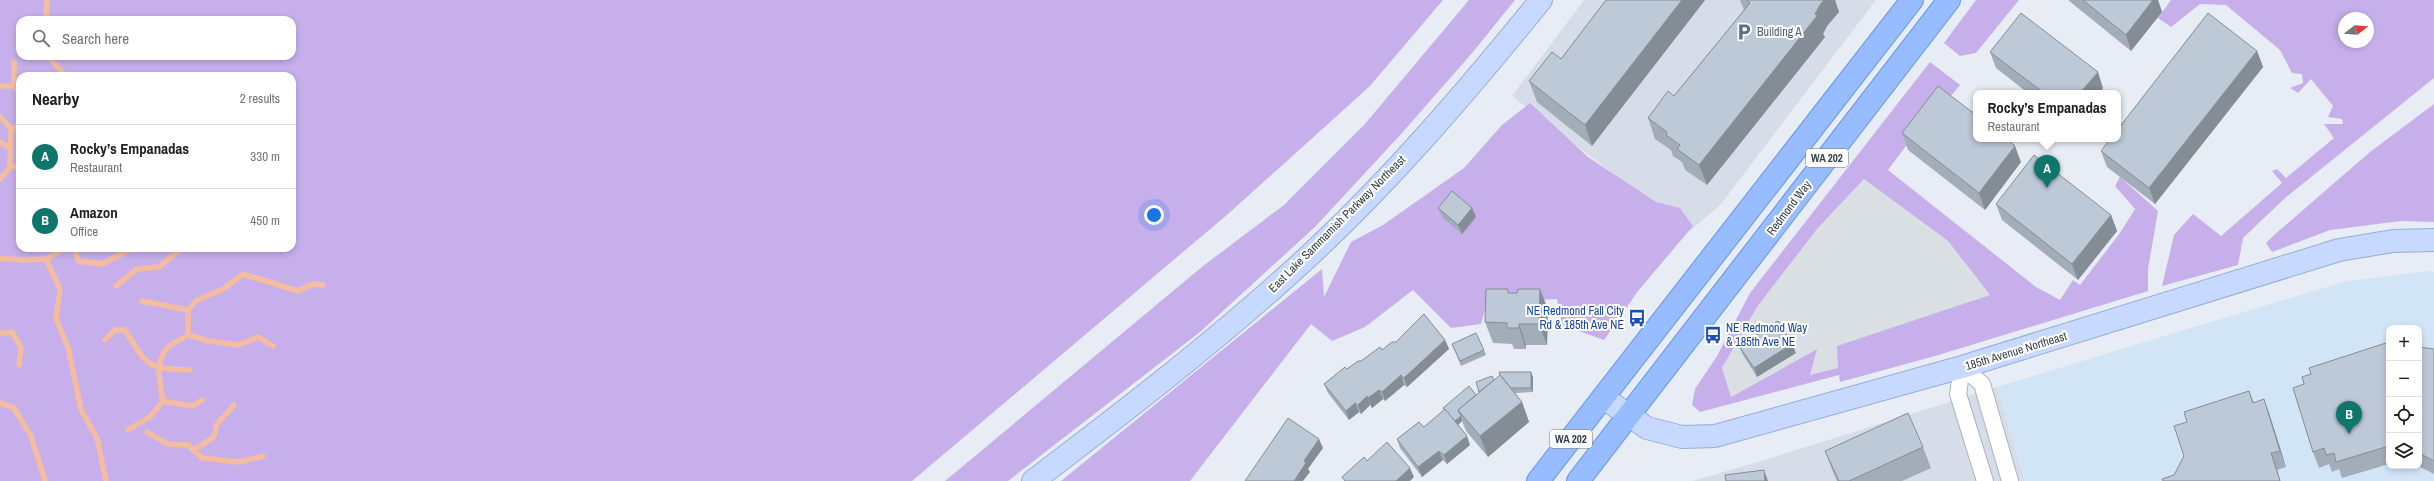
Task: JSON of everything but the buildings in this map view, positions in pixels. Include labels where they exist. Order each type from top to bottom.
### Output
[{"type":"main road","name":"WA 202","points":[[1538,481],[1912,0]]},
{"type":"main road","name":"Redmond Way","points":[[1630,416],[1949,0]]},
{"type":"main road","name":"WA 202","points":[[1578,481],[1630,416]]},
{"type":"street","name":"East Lake Sammamish Parkway Northeast","points":[[1033,481],[1162,382],[1289,274],[1366,198],[1458,102],[1541,0]]},
{"type":"street","name":"185th Avenue Northeast","points":[[1604,398],[1647,428],[1682,437],[1715,436],[1962,367],[2339,250],[2393,241],[2434,240]]},
{"type":"street","points":[[1962,367],[1958,394],[1985,481]]},
{"type":"street","points":[[1962,367],[1982,384],[2010,481]]},
{"type":"shaded area","points":[[0,0],[1443,0],[1370,86],[1228,214],[912,481],[0,481]]},
{"type":"shaded area","points":[[1469,0],[1515,0],[1473,52],[1402,133],[1315,227],[1200,332],[1008,481],[945,481],[1203,266],[1284,205],[1364,125]]},
{"type":"shaded area","points":[[1584,0],[1876,0],[1721,204],[1689,232],[1512,96]]},
{"type":"shaded area","points":[[1976,0],[2019,0],[1976,53],[1960,56],[1944,43]]},
{"type":"shaded area","points":[[2171,0],[2434,0],[2434,78],[2285,198],[2243,238],[2238,265],[2162,286],[2174,235],[2193,214],[2221,236],[2282,183],[2272,171],[2277,169],[2286,178],[2334,138],[2324,124],[2343,124],[2342,119],[2328,117],[2333,106],[2311,79],[2298,93],[2290,88],[2303,83],[2302,74],[2292,73],[2280,50],[2226,5],[2200,4],[2171,27],[2158,18]]},
{"type":"shaded area","points":[[1930,62],[1960,85],[1950,97],[1944,95],[1888,170],[2036,287],[2060,300],[2073,280],[2080,285],[2120,233],[2135,209],[2115,186],[2120,177],[2158,211],[2148,269],[2148,291],[1935,356],[1840,382],[1839,375],[1700,412],[1692,405],[1695,389],[1717,356],[1750,293]],"holes":[[[1864,179],[1948,241],[1990,295],[1837,346],[1838,368],[1810,375],[1817,349],[1731,397],[1722,368],[1757,307],[1817,229]]]},
{"type":"shaded area","points":[[1530,103],[1588,157],[1656,202],[1680,208],[1693,226],[1638,291],[1604,340],[1562,325],[1557,299],[1487,303],[1481,324],[1451,328],[1413,290],[1365,327],[1332,341],[1311,324],[1190,481],[1061,481],[1322,269],[1324,297],[1351,242],[1383,225],[1464,168],[1502,125]]},
{"type":"shaded area","points":[[2434,104],[2434,222],[2401,221],[2330,230],[2272,252],[2266,243],[2274,235],[2370,152]]},
{"type":"shaded area","points":[[1864,179],[1948,241],[1990,295],[1838,346],[1838,369],[1810,375],[1816,349],[1731,397],[1722,368],[1757,307],[1817,229]]},
{"type":"shaded area","points":[[2429,271],[2434,272],[2434,481],[2025,481],[1997,387],[2346,281]]},
{"type":"shaded area","points":[[1997,387],[2025,481],[1693,481],[1761,461]]},
{"type":"waterway","points":[[46,16],[47,0]]},
{"type":"waterway","points":[[52,60],[62,72]]},
{"type":"waterway","points":[[14,62],[14,86],[16,89]]},
{"type":"waterway","points":[[0,86],[14,86]]},
{"type":"waterway","points":[[0,117],[11,129],[10,167],[0,179]]},
{"type":"waterway","points":[[11,129],[16,127]]},
{"type":"waterway","points":[[0,142],[11,149]]},
{"type":"waterway","points":[[10,167],[16,166]]},
{"type":"waterway","points":[[46,259],[58,252]]},
{"type":"waterway","points":[[76,252],[78,261],[102,264],[125,252]]},
{"type":"waterway","points":[[116,286],[137,269],[159,267],[177,252]]},
{"type":"waterway","points":[[0,258],[21,260],[46,259],[60,289],[56,319],[68,347],[81,410],[97,438],[106,481]]},
{"type":"waterway","points":[[128,430],[151,416],[163,401],[159,374],[160,361],[168,347],[188,335],[188,310],[196,301],[223,289],[243,274],[298,291],[313,284],[323,285]]},
{"type":"waterway","points":[[142,301],[188,310]]},
{"type":"waterway","points":[[105,340],[115,330],[125,330],[138,351],[150,363],[165,368],[190,370]]},
{"type":"waterway","points":[[0,333],[12,332],[21,347],[19,365]]},
{"type":"waterway","points":[[188,335],[209,341],[238,345],[258,337],[273,346]]},
{"type":"waterway","points":[[163,401],[192,406],[202,400]]},
{"type":"waterway","points":[[0,403],[14,408],[31,436],[45,481]]},
{"type":"waterway","points":[[194,450],[214,437],[217,424],[234,405]]},
{"type":"waterway","points":[[147,432],[167,444],[188,445],[202,458],[239,462],[263,456]]},
{"type":"place","name":"Building A","points":[[1744,32]]},
{"type":"place","name":"Rocky’s Empanadas","points":[[2047,188]]},
{"type":"place","name":"NE Redmond Fall City Rd & 185th Ave NE","points":[[1637,318]]},
{"type":"place","name":"NE Redmond Way & 185th Ave NE","points":[[1713,335]]},
{"type":"place","name":"Amazon","points":[[2349,434]]}]
